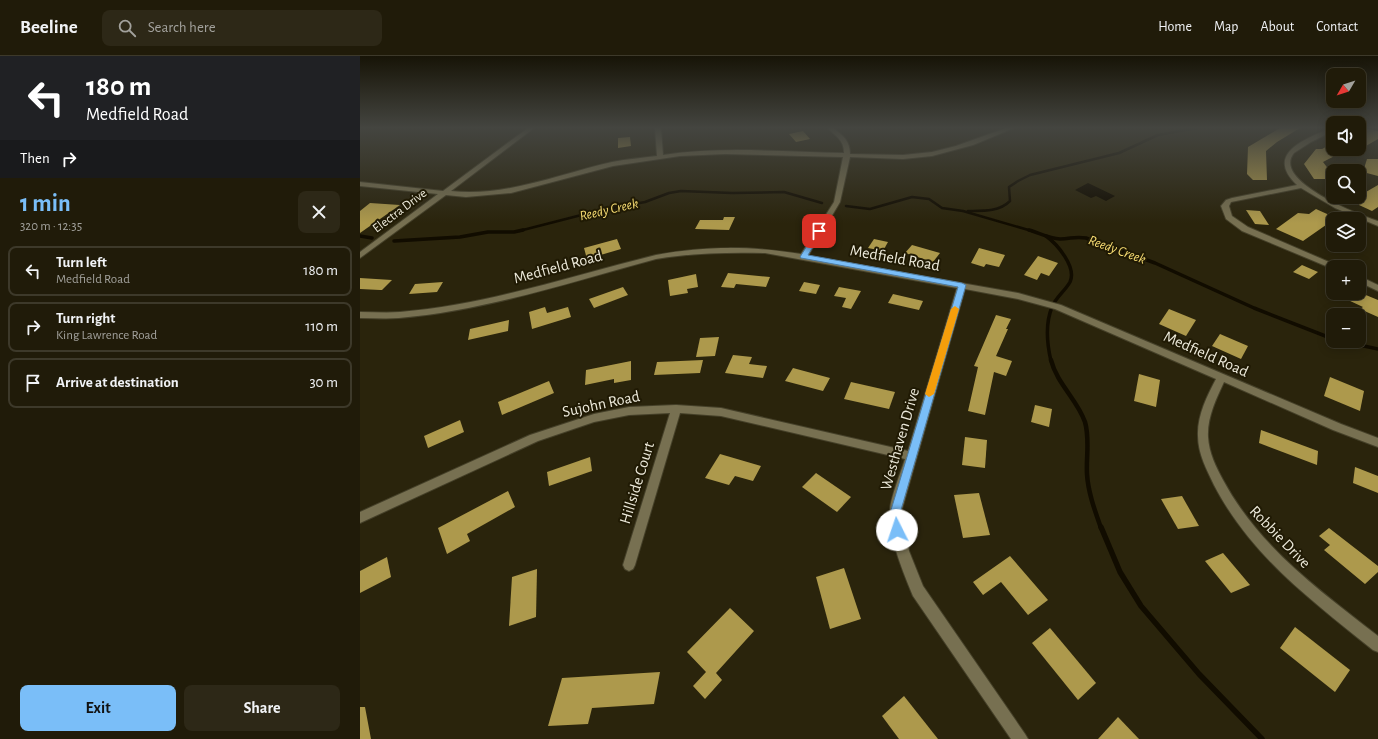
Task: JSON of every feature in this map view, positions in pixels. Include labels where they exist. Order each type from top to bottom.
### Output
[{"type":"street","name":"Electra Drive","points":[[360,256],[488,160]]},
{"type":"street","points":[[360,184],[476,195],[511,191],[613,164],[635,160]]},
{"type":"street","points":[[803,257],[836,202],[846,160]]},
{"type":"street","points":[[1286,160],[1288,169],[1292,176],[1301,186],[1334,205],[1378,224]]},
{"type":"street","points":[[1301,186],[1234,198],[1228,201],[1225,206],[1226,212],[1232,220],[1245,229],[1326,264]]},
{"type":"street","name":"Medfield Road","points":[[360,315],[405,315],[453,308],[492,300],[649,258],[680,253],[749,250],[803,257],[962,285],[1018,296],[1058,307],[1337,427],[1378,443]]},
{"type":"street","points":[[1366,282],[1378,288]]},
{"type":"street","name":"Westhaven Drive","points":[[962,285],[896,510],[897,530],[909,573],[918,591],[1020,739]]},
{"type":"street","name":"Robbie Drive","points":[[1222,378],[1209,403],[1203,433],[1204,446],[1210,464],[1225,497],[1248,531],[1284,568],[1378,645]]},
{"type":"street","name":"Sujohn Road","points":[[360,518],[534,438],[563,427],[594,418],[629,411],[676,409],[721,412],[911,456]]},
{"type":"street","name":"Hillside Court","points":[[629,566],[676,409]]},
{"type":"shaded area","points":[[1088,183],[1115,196],[1106,201],[1096,196],[1091,198],[1075,190]]},
{"type":"building","points":[[1248,160],[1266,160],[1267,180],[1253,180],[1247,174]]},
{"type":"building","points":[[1307,160],[1327,160],[1323,162],[1326,166],[1326,179],[1314,179],[1304,164]]},
{"type":"building","points":[[1367,160],[1378,160],[1378,176],[1366,173]]},
{"type":"building","points":[[1378,185],[1378,207],[1372,211],[1359,205],[1366,204],[1366,192]]},
{"type":"building","points":[[370,203],[400,205],[360,233],[360,211]]},
{"type":"building","points":[[1316,209],[1326,214],[1326,225],[1303,241],[1276,229],[1298,213],[1309,214]]},
{"type":"building","points":[[1246,210],[1260,211],[1269,225],[1255,224]]},
{"type":"building","points":[[724,217],[735,217],[729,230],[695,229],[700,220],[723,220]]},
{"type":"building","points":[[617,239],[621,249],[587,259],[584,248]]},
{"type":"building","points":[[874,239],[888,242],[883,251],[868,248]]},
{"type":"building","points":[[912,245],[940,253],[933,262],[905,253]]},
{"type":"building","points":[[979,248],[1005,255],[999,267],[986,264],[984,267],[971,263]]},
{"type":"building","points":[[1038,256],[1058,263],[1049,276],[1041,273],[1037,280],[1024,275]]},
{"type":"building","points":[[1302,265],[1318,272],[1309,279],[1293,272]]},
{"type":"building","points":[[728,273],[770,277],[766,287],[736,284],[734,288],[721,287]]},
{"type":"building","points":[[696,274],[698,287],[687,289],[688,293],[670,296],[668,280]]},
{"type":"building","points":[[360,278],[392,280],[382,290],[360,289]]},
{"type":"building","points":[[443,282],[437,292],[409,294],[415,284]]},
{"type":"building","points":[[804,282],[820,285],[816,294],[799,291]]},
{"type":"building","points":[[623,287],[628,295],[594,308],[589,299]]},
{"type":"building","points":[[839,287],[861,291],[851,309],[842,307],[846,298],[834,296]]},
{"type":"building","points":[[893,294],[923,301],[919,310],[888,303]]},
{"type":"building","points":[[1366,295],[1378,300],[1378,317],[1366,312],[1366,308],[1362,308],[1363,307],[1348,300],[1366,300]]},
{"type":"building","points":[[545,307],[547,313],[568,307],[571,317],[532,329],[529,312]]},
{"type":"building","points":[[1169,309],[1196,320],[1186,336],[1159,324]]},
{"type":"building","points":[[996,315],[1011,319],[996,356],[1012,361],[1006,376],[994,372],[985,415],[968,411],[978,367],[974,366]]},
{"type":"building","points":[[509,320],[508,331],[468,340],[470,329]]},
{"type":"building","points":[[1220,334],[1248,346],[1241,359],[1212,346]]},
{"type":"building","points":[[719,337],[715,356],[696,357],[700,338]]},
{"type":"building","points":[[733,355],[752,357],[749,364],[767,366],[763,378],[725,373]]},
{"type":"building","points":[[703,360],[700,373],[654,375],[657,362]]},
{"type":"building","points":[[631,361],[631,380],[614,383],[614,379],[585,385],[586,370]]},
{"type":"building","points":[[793,368],[830,378],[823,391],[785,381]]},
{"type":"building","points":[[1139,374],[1160,380],[1156,407],[1134,401]]},
{"type":"building","points":[[1330,377],[1364,391],[1360,411],[1324,396]]},
{"type":"building","points":[[549,381],[554,393],[502,415],[498,402]]},
{"type":"building","points":[[851,382],[895,392],[889,409],[844,399]]},
{"type":"building","points":[[1035,405],[1052,409],[1049,427],[1031,422]]},
{"type":"building","points":[[460,420],[464,432],[428,448],[424,436]]},
{"type":"building","points":[[1261,430],[1318,451],[1317,465],[1259,443]]},
{"type":"building","points":[[965,437],[987,440],[985,468],[962,465]]},
{"type":"building","points":[[720,454],[761,466],[753,481],[735,476],[729,485],[705,478]]},
{"type":"building","points":[[590,457],[592,471],[549,486],[547,472]]},
{"type":"building","points":[[1355,467],[1378,476],[1378,493],[1353,483]]},
{"type":"building","points":[[816,473],[851,497],[837,512],[802,487]]},
{"type":"building","points":[[508,491],[515,507],[467,534],[470,541],[447,554],[438,528]]},
{"type":"building","points":[[979,493],[990,535],[963,538],[954,495]]},
{"type":"building","points":[[1182,496],[1199,526],[1178,529],[1161,499]]},
{"type":"building","points":[[1329,528],[1378,566],[1378,572],[1365,584],[1324,550],[1330,545],[1319,536]]},
{"type":"building","points":[[1223,553],[1250,585],[1231,593],[1205,561]]},
{"type":"building","points":[[1010,556],[1048,600],[1028,615],[1001,582],[983,595],[973,582]]},
{"type":"building","points":[[387,557],[391,577],[360,593],[360,571]]},
{"type":"building","points":[[844,568],[861,619],[830,629],[816,577]]},
{"type":"building","points":[[537,569],[536,617],[509,626],[512,577]]},
{"type":"building","points":[[730,608],[754,631],[716,673],[722,680],[705,699],[693,686],[706,672],[687,652]]},
{"type":"building","points":[[1295,627],[1350,670],[1335,692],[1280,648]]},
{"type":"building","points":[[1050,628],[1096,683],[1078,700],[1032,643]]},
{"type":"building","points":[[660,672],[654,704],[592,708],[588,724],[548,726],[562,678]]},
{"type":"building","points":[[904,696],[938,739],[899,739],[882,716]]},
{"type":"building","points":[[360,707],[365,707],[371,739],[360,739]]},
{"type":"building","points":[[1118,717],[1139,739],[1098,739]]},
{"type":"waterway","points":[[968,211],[990,210],[1006,205],[1010,201],[1009,187],[1030,175],[1091,160]]},
{"type":"waterway","name":"Reedy Creek","points":[[522,230],[597,211],[645,202],[669,193],[681,191],[732,193],[784,192],[822,203]]},
{"type":"waterway","name":"Reedy Creek","points":[[846,206],[870,209],[912,197],[929,199],[942,208],[963,211],[1031,231]]},
{"type":"waterway","name":"Reedy Creek","points":[[394,241],[460,237],[488,232],[514,232],[522,230]]},
{"type":"waterway","name":"Reedy Creek","points":[[1031,231],[1047,236]]},
{"type":"waterway","name":"Reedy Creek","points":[[360,236],[372,238]]},
{"type":"waterway","name":"Reedy Creek","points":[[1047,236],[1056,239],[1078,237],[1086,238],[1155,263],[1254,308],[1326,336]]},
{"type":"waterway","points":[[1047,236],[1065,256],[1071,270],[1070,282],[1056,300],[1048,320],[1048,348],[1051,361]]},
{"type":"waterway","name":"Reedy Creek","points":[[1366,346],[1378,349]]},
{"type":"waterway","points":[[1051,360],[1058,377],[1077,406],[1085,422],[1088,448],[1087,468],[1089,488],[1101,528]]},
{"type":"waterway","points":[[1101,527],[1120,572],[1141,606],[1199,674],[1262,739]]},
{"type":"slow traffic","points":[[929,394],[955,309]]},
{"type":"route","points":[[819,231],[803,257],[962,285],[896,510],[897,530]]}]
